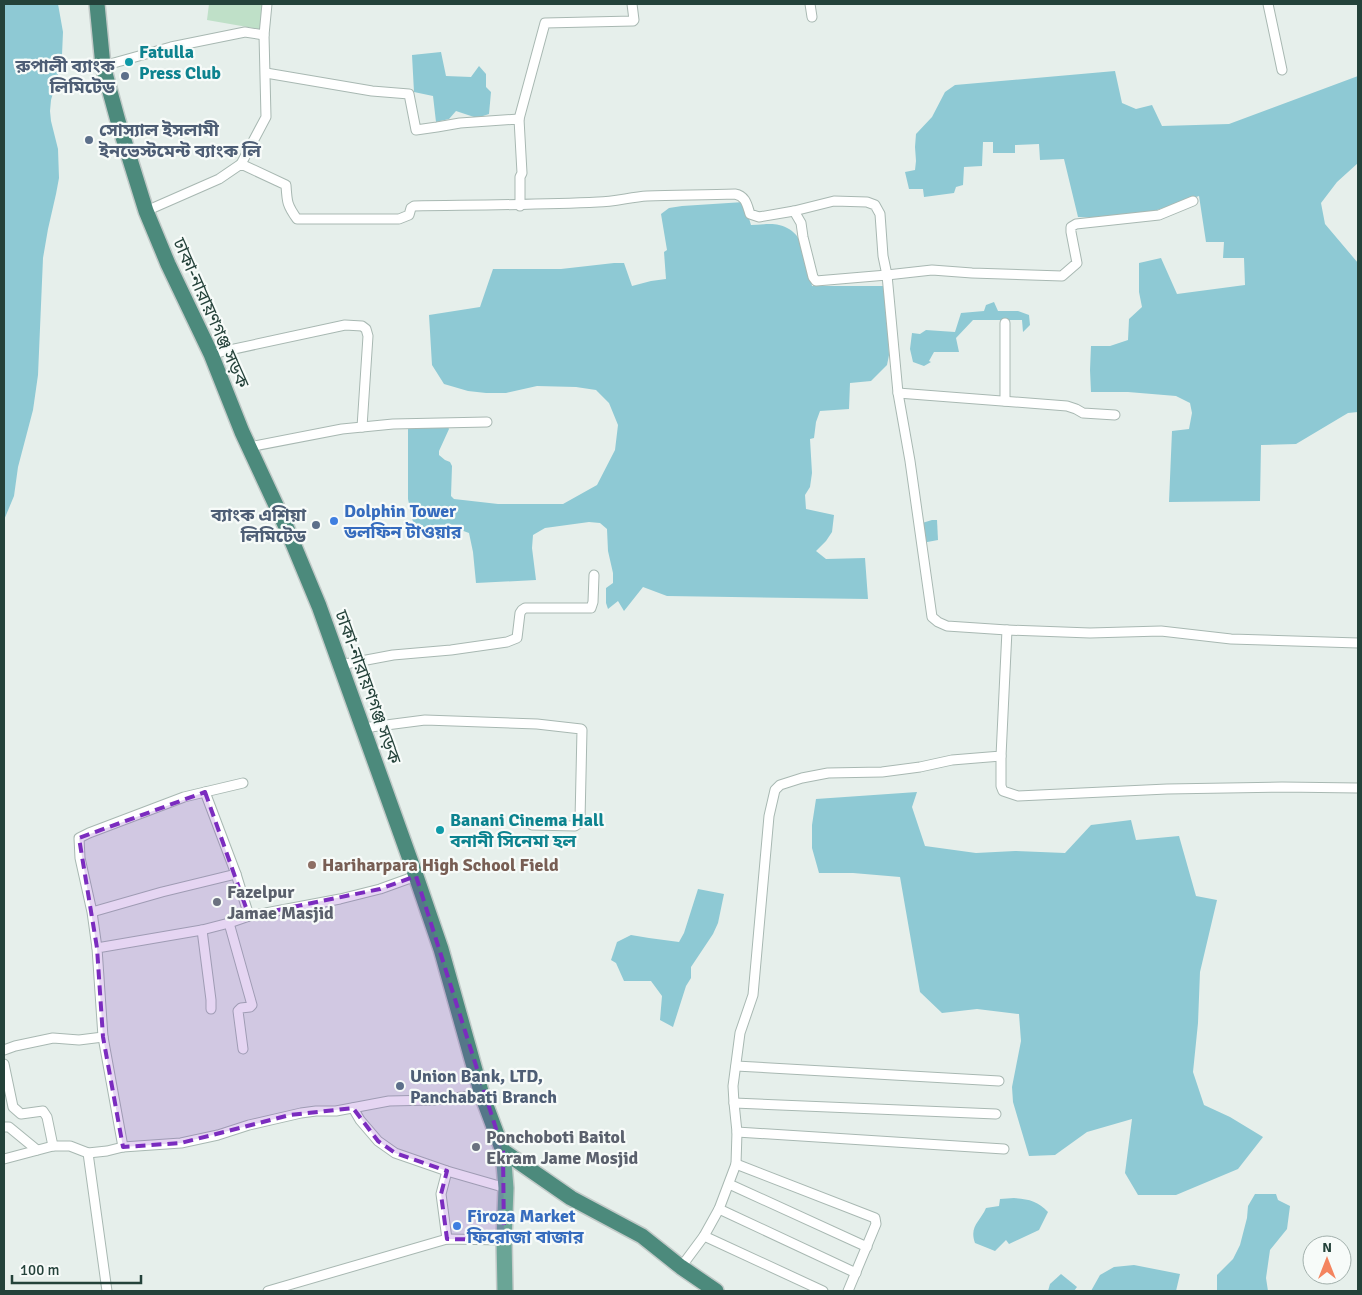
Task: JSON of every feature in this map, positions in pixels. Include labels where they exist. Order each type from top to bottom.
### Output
[{"type":"highway","name":"ঢাকা-নারায়ণগঞ্জ সড়ক","points":[[97,4],[103,66],[146,211],[168,264],[211,354],[249,447],[309,581],[364,728],[441,949],[482,1095],[503,1151]]},
{"type":"highway","points":[[503,1151],[571,1198],[642,1236],[681,1267],[716,1291]]},
{"type":"main road","points":[[503,1151],[506,1188],[505,1291]]},
{"type":"street","points":[[146,211],[219,179],[240,164],[266,117],[264,34],[267,4]]},
{"type":"street","points":[[520,206],[520,177],[522,173],[519,119],[545,23],[634,20],[632,4]]},
{"type":"street","points":[[810,4],[812,17]]},
{"type":"street","points":[[1268,4],[1282,70]]},
{"type":"street","points":[[103,66],[171,46],[245,32],[264,34]]},
{"type":"street","points":[[266,72],[372,91],[409,94],[416,130],[460,123],[519,119]]},
{"type":"street","points":[[240,164],[286,185],[289,208],[297,219],[399,219],[409,215],[411,208],[414,206],[520,206],[548,203],[599,202],[645,196],[741,195],[750,214],[758,217],[794,211],[834,201],[867,202],[875,205],[880,214],[898,393],[910,461],[932,617],[947,626],[1007,630],[1090,633],[1161,630],[1231,639],[1358,643]]},
{"type":"street","points":[[794,211],[801,223],[813,277],[816,281],[932,270],[1062,276],[1077,264],[1071,232],[1071,227],[1076,224],[1159,215],[1193,201]]},
{"type":"street","points":[[1005,323],[1005,401]]},
{"type":"street","points":[[211,354],[345,325],[362,326],[366,328],[368,336],[362,426]]},
{"type":"street","points":[[898,393],[1067,406],[1082,413],[1114,415]]},
{"type":"street","points":[[249,447],[321,432],[362,426],[487,422]]},
{"type":"street","points":[[340,665],[393,655],[451,650],[507,642],[517,638],[520,613],[524,608],[591,608],[594,575]]},
{"type":"street","points":[[1007,630],[1000,786],[1003,791],[1014,796],[1168,789],[1358,788]]},
{"type":"street","points":[[364,728],[425,720],[536,724],[581,729],[580,820],[578,824],[575,826],[532,825]]},
{"type":"street","points":[[681,1267],[704,1236],[719,1209],[736,1164],[737,1132],[734,1086],[736,1066],[740,1033],[753,995],[769,816],[775,790],[780,785],[828,773],[882,772],[952,760],[1001,756]]},
{"type":"street","points":[[123,1148],[104,1036],[97,948],[92,912],[80,858],[79,838],[184,797],[243,783]]},
{"type":"street","points":[[205,792],[236,874],[248,916]]},
{"type":"street","points":[[92,912],[236,874]]},
{"type":"street","points":[[97,948],[202,930],[248,916],[340,899],[372,891],[416,876]]},
{"type":"street","points":[[229,923],[252,1005],[239,1009],[243,1049]]},
{"type":"street","points":[[202,930],[211,1008]]},
{"type":"street","points":[[4,1050],[53,1038],[79,1040],[104,1036]]},
{"type":"street","points":[[4,1064],[13,1107],[21,1114],[43,1111],[47,1117],[53,1146]]},
{"type":"street","points":[[736,1066],[999,1081]]},
{"type":"street","points":[[4,1159],[53,1146],[70,1146],[88,1153],[123,1148],[181,1144],[290,1115],[316,1111],[336,1111],[389,1101],[434,1100],[482,1095]]},
{"type":"street","points":[[734,1103],[996,1114]]},
{"type":"street","points":[[353,1108],[360,1120],[378,1141],[395,1153],[447,1171],[506,1188]]},
{"type":"street","points":[[4,1127],[9,1127],[38,1150]]},
{"type":"street","points":[[737,1132],[1004,1149]]},
{"type":"street","points":[[88,1153],[107,1291]]},
{"type":"street","points":[[736,1164],[875,1218],[876,1224],[848,1291]]},
{"type":"street","points":[[447,1171],[441,1194],[447,1239]]},
{"type":"street","points":[[729,1184],[867,1247]]},
{"type":"street","points":[[719,1209],[856,1273]]},
{"type":"street","points":[[704,1236],[823,1291]]},
{"type":"street","points":[[268,1291],[447,1239],[504,1240]]},
{"type":"highlighted area","points":[[205,792],[249,916],[380,889],[416,876],[503,1151],[504,1240],[447,1239],[441,1194],[447,1171],[395,1153],[378,1141],[353,1108],[290,1115],[181,1143],[123,1147],[103,1037],[97,948],[79,838]]},
{"type":"green space","points":[[209,4],[270,4],[264,30],[207,20]]},
{"type":"water","points":[[4,4],[58,4],[63,32],[62,55],[50,111],[58,149],[59,178],[43,258],[38,375],[33,410],[18,467],[14,496],[4,520]]},
{"type":"water","points":[[441,52],[446,76],[471,77],[479,66],[486,74],[486,87],[491,92],[489,114],[477,118],[456,111],[449,119],[436,122],[433,96],[414,92],[412,55]]},
{"type":"water","points":[[1115,71],[1122,103],[1136,109],[1152,105],[1162,126],[1229,124],[1358,76],[1358,163],[1337,182],[1321,203],[1325,224],[1358,263],[1358,412],[1348,413],[1296,444],[1261,445],[1260,501],[1169,502],[1172,431],[1189,429],[1192,413],[1190,403],[1176,396],[1128,392],[1091,392],[1091,346],[1110,346],[1128,340],[1129,319],[1142,307],[1139,292],[1139,263],[1161,258],[1177,294],[1245,285],[1244,258],[1223,258],[1224,242],[1206,242],[1199,196],[1148,213],[1104,218],[1078,217],[1064,159],[1040,160],[1039,144],[1015,145],[1015,153],[993,153],[993,142],[983,142],[982,166],[964,167],[963,185],[956,187],[954,193],[924,197],[923,189],[909,189],[905,172],[915,170],[916,134],[932,117],[945,92],[955,85]]},
{"type":"water","points":[[744,202],[751,225],[779,225],[788,228],[795,234],[807,258],[812,286],[887,286],[889,355],[887,365],[871,381],[850,383],[849,409],[820,411],[816,422],[814,438],[810,439],[812,473],[810,487],[805,495],[806,509],[834,515],[832,532],[816,551],[826,559],[865,558],[868,599],[667,596],[643,587],[624,611],[618,601],[608,609],[606,588],[613,583],[613,573],[608,551],[607,529],[600,523],[589,522],[545,528],[533,535],[532,548],[536,580],[476,583],[469,533],[458,529],[421,532],[413,522],[408,499],[408,428],[447,425],[449,429],[439,455],[450,462],[452,466],[451,496],[454,499],[498,504],[563,504],[597,485],[615,450],[618,425],[609,403],[596,390],[576,387],[537,386],[506,393],[486,393],[468,391],[444,384],[432,365],[429,315],[480,307],[493,269],[561,269],[624,263],[632,286],[666,279],[664,252],[667,250],[661,214],[669,208],[682,206]]},
{"type":"water","points":[[994,302],[998,311],[1018,311],[1029,315],[1030,325],[1023,332],[1022,320],[973,320],[956,338],[959,352],[934,352],[929,361],[931,362],[924,366],[913,362],[910,349],[912,333],[920,334],[926,330],[955,332],[961,313],[984,311],[986,305]]},
{"type":"water","points":[[937,520],[938,540],[922,543],[919,524]]},
{"type":"water","points":[[917,792],[912,807],[925,846],[976,853],[1015,851],[1065,853],[1091,825],[1131,820],[1136,840],[1179,836],[1196,896],[1217,900],[1200,972],[1198,1023],[1193,1072],[1204,1105],[1230,1117],[1263,1137],[1238,1169],[1176,1195],[1138,1195],[1125,1173],[1132,1119],[1087,1132],[1055,1155],[1029,1156],[1013,1102],[1012,1087],[1021,1041],[1019,1014],[977,1009],[942,1013],[920,992],[900,877],[853,873],[819,873],[812,848],[812,825],[816,799]]},
{"type":"water","points":[[698,889],[724,894],[718,923],[691,967],[691,978],[686,986],[673,1027],[660,1020],[662,996],[651,981],[624,981],[616,963],[611,960],[617,942],[631,935],[679,942],[684,933]]},
{"type":"water","points":[[1255,1194],[1276,1194],[1278,1200],[1290,1206],[1287,1229],[1270,1250],[1266,1278],[1268,1291],[1217,1291],[1217,1275],[1233,1259],[1240,1245],[1248,1206]]},
{"type":"water","points":[[1014,1198],[1033,1201],[1041,1205],[1048,1212],[1039,1230],[1009,1244],[1006,1240],[995,1251],[975,1243],[974,1228],[986,1208],[999,1206],[1000,1199]]},
{"type":"water","points":[[1134,1265],[1180,1274],[1176,1291],[1091,1291],[1100,1275],[1114,1267]]},
{"type":"water","points":[[1061,1274],[1077,1287],[1074,1291],[1048,1291],[1050,1284]]},
{"type":"place","name":"Fatulla Press Club","points":[[129,62]]},
{"type":"place","name":"রুপালী ব্যাংক লিমিটেড","points":[[125,76]]},
{"type":"place","name":"সোস্যাল ইসলামী ইনভেস্টমেন্ট ব্যাংক লি","points":[[89,140]]},
{"type":"place","name":"Dolphin Tower ডলফিন টাওয়ার","points":[[334,521]]},
{"type":"place","name":"ব্যাংক এশিয়া লিমিটেড","points":[[316,525]]},
{"type":"place","name":"Banani Cinema Hall বনানী সিনেমা হল","points":[[440,830]]},
{"type":"place","name":"Hariharpara High School Field","points":[[312,865]]},
{"type":"place","name":"Fazelpur Jamae Masjid","points":[[217,902]]},
{"type":"place","name":"Union Bank, LTD, Panchabati Branch","points":[[400,1086]]},
{"type":"place","name":"Ponchoboti Baitol Ekram Jame Mosjid","points":[[476,1147]]},
{"type":"place","name":"Firoza Market ফিরোজা বাজার","points":[[457,1226]]}]
